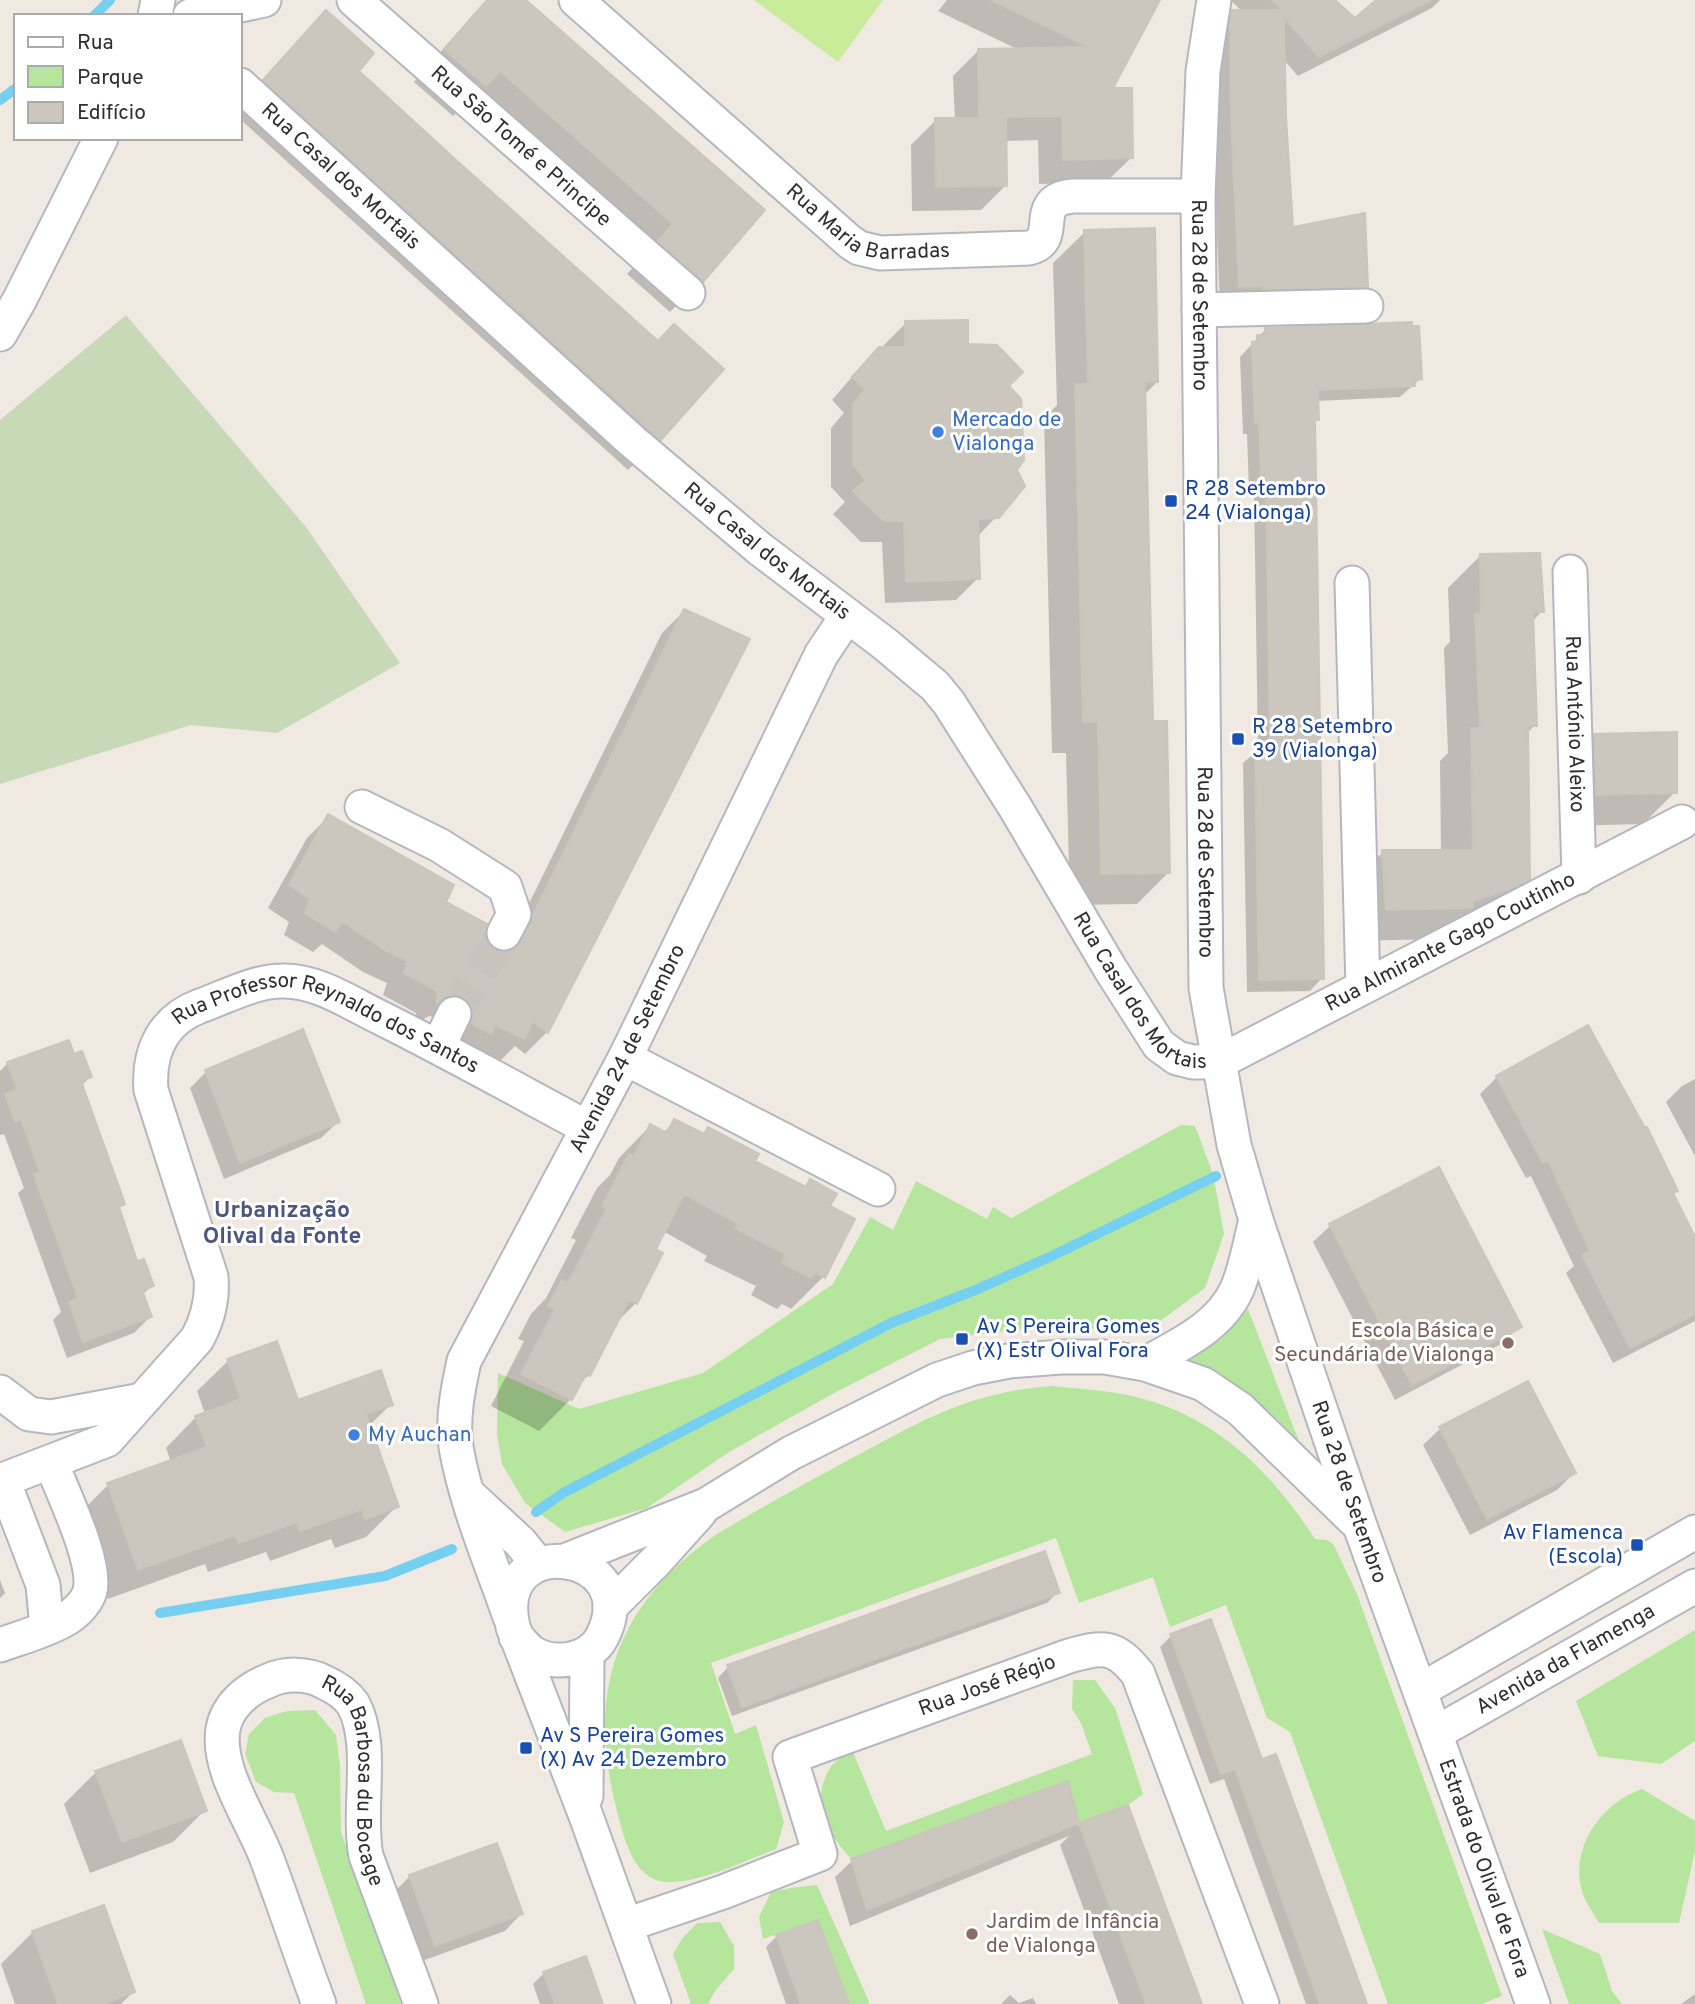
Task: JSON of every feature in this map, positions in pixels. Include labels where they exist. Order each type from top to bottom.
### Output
[{"type":"street","points":[[199,14],[264,0]]},
{"type":"street","name":"Rua São Tomé e Principe","points":[[354,0],[688,293]]},
{"type":"street","name":"Rua Maria Barradas","points":[[576,0],[850,242],[869,252],[1029,248],[1038,246],[1044,239],[1048,209],[1060,198],[1198,196]]},
{"type":"street","name":"Rua 28 de Setembro","points":[[1214,0],[1203,71],[1198,196],[1206,988],[1234,1145],[1255,1220],[1360,1525],[1436,1733]]},
{"type":"street","name":"Rua Casal dos Mortais","points":[[242,87],[632,441],[760,550],[935,686],[949,703],[1015,807],[1111,970],[1159,1045],[1177,1058],[1193,1062],[1219,1062]]},
{"type":"street","points":[[0,334],[100,140]]},
{"type":"street","points":[[0,284],[45,249]]},
{"type":"street","points":[[1199,310],[1366,306]]},
{"type":"street","name":"Rua António Aleixo","points":[[1570,572],[1579,877]]},
{"type":"street","points":[[1352,583],[1363,987]]},
{"type":"street","name":"Avenida 24 de Setembro","points":[[654,2004],[586,1815],[513,1627],[467,1494],[456,1445],[455,1405],[464,1361],[625,1058],[821,655],[847,616]]},
{"type":"street","points":[[362,807],[439,845],[505,887],[514,914],[504,933]]},
{"type":"street","name":"Rua Almirante Gago Coutinho","points":[[1219,1062],[1682,822]]},
{"type":"street","name":"Rua Professor Reynaldo dos Santos","points":[[1,1480],[107,1440],[197,1339],[209,1313],[212,1295],[207,1261],[151,1090],[152,1058],[164,1032],[184,1012],[265,982],[283,981],[316,986],[438,1046],[588,1128]]},
{"type":"street","points":[[438,1046],[454,1014]]},
{"type":"street","points":[[625,1058],[878,1189]]},
{"type":"street","points":[[1145,1364],[1197,1334],[1223,1311],[1238,1287],[1255,1220]]},
{"type":"street","points":[[467,1494],[520,1542],[552,1561],[582,1565],[596,1576],[606,1590],[610,1607],[608,1624],[600,1642],[587,1653],[570,1660],[553,1660],[531,1652],[513,1627],[511,1600],[514,1589],[524,1575],[552,1561],[706,1505],[791,1453],[937,1380],[973,1367],[1061,1357],[1105,1357],[1145,1364],[1203,1384],[1240,1409],[1360,1525]]},
{"type":"street","points":[[0,1392],[29,1414],[51,1417],[142,1400]]},
{"type":"street","points":[[0,1645],[66,1619],[80,1607],[89,1594],[92,1577],[87,1557],[51,1462]]},
{"type":"street","points":[[1,1480],[43,1585],[47,1628]]},
{"type":"street","points":[[610,1607],[706,1505]]},
{"type":"street","points":[[1421,1690],[1695,1532]]},
{"type":"street","name":"Avenida da Flamenga","points":[[1436,1733],[1695,1586]]},
{"type":"street","name":"Rua José Régio","points":[[626,1925],[723,1892],[820,1854],[790,1757],[1069,1656],[1107,1649],[1124,1656],[1138,1674],[1262,2004]]},
{"type":"street","points":[[586,1815],[587,1653]]},
{"type":"street","name":"Rua Barbosa du Bocage","points":[[319,2004],[266,1855],[229,1776],[223,1752],[223,1728],[233,1706],[249,1689],[273,1678],[294,1675],[316,1677],[337,1689],[352,1702],[360,1720],[364,1743],[362,1834],[366,1856],[421,2004]]},
{"type":"street","name":"Estrada do Olival de Fora","points":[[1436,1733],[1534,2004]]},
{"type":"green space","points":[[754,0],[883,0],[838,62]]},
{"type":"green space","points":[[126,315],[306,527],[400,663],[277,733],[191,725],[0,784],[0,420]]},
{"type":"green space","points":[[1181,1125],[1195,1126],[1213,1174],[1224,1234],[1205,1288],[1148,1330],[1053,1328],[940,1339],[836,1392],[729,1452],[647,1508],[565,1532],[525,1503],[502,1464],[497,1435],[498,1373],[579,1409],[703,1373],[833,1284],[870,1217],[893,1230],[916,1181],[987,1219],[993,1207],[1011,1218]]},
{"type":"green space","points":[[1248,1309],[1302,1449],[1185,1360],[1220,1340]]},
{"type":"green space","points":[[1052,1386],[1132,1396],[1162,1405],[1215,1431],[1259,1468],[1298,1514],[1315,1539],[1327,1540],[1334,1545],[1357,1594],[1502,1996],[1482,2004],[1388,2004],[1290,1732],[1267,1718],[1226,1605],[1170,1627],[1153,1577],[1079,1603],[1056,1538],[711,1663],[735,1734],[756,1725],[784,1822],[776,1849],[715,1873],[681,1881],[666,1882],[654,1879],[639,1867],[629,1850],[617,1811],[608,1768],[605,1728],[608,1690],[617,1654],[632,1621],[654,1590],[682,1561],[717,1534],[894,1435],[967,1403],[1021,1389]]},
{"type":"green space","points":[[1695,1630],[1695,1741],[1661,1764],[1598,1756],[1576,1701]]},
{"type":"green space","points":[[1073,1680],[1095,1680],[1115,1708],[1143,1794],[1128,1805],[1079,1823],[1067,1781],[851,1859],[828,1827],[821,1805],[824,1781],[832,1765],[852,1750],[886,1831],[1092,1754],[1081,1723],[1072,1709]]},
{"type":"green space","points":[[315,1710],[336,1735],[340,1766],[341,1832],[401,2004],[366,2004],[294,1793],[274,1792],[256,1782],[245,1754],[249,1734],[265,1718],[287,1711]]},
{"type":"green space","points":[[1642,1789],[1695,1821],[1695,1851],[1679,1923],[1599,1923],[1584,1897],[1580,1877],[1584,1845],[1601,1817],[1613,1805]]},
{"type":"green space","points":[[817,1885],[870,2004],[849,2004],[818,1920],[763,1939],[759,1917],[771,1892]]},
{"type":"green space","points":[[720,1922],[734,1946],[734,1969],[715,1991],[708,2004],[691,2004],[673,1954],[697,1923]]},
{"type":"green space","points":[[1542,1929],[1600,1954],[1612,1991],[1622,2004],[1569,2004]]},
{"type":"building","points":[[487,0],[526,0],[765,210],[703,282],[658,241],[673,224],[500,71],[486,86],[444,49]]},
{"type":"building","points":[[991,0],[1160,0],[1113,88],[1132,88],[1133,158],[1063,160],[1062,116],[1006,117],[1007,186],[936,187],[935,118],[979,118],[978,49],[1089,47]]},
{"type":"building","points":[[1272,0],[1335,0],[1355,18],[1376,0],[1431,0],[1319,57],[1284,17],[1286,118],[1293,227],[1365,213],[1368,287],[1239,287],[1231,117],[1230,24],[1232,10],[1283,10]]},
{"type":"building","points":[[326,10],[374,53],[359,71],[456,160],[658,341],[674,324],[724,369],[661,440],[263,80]]},
{"type":"building","points":[[1155,228],[1158,382],[1145,382],[1153,721],[1167,721],[1170,873],[1101,874],[1098,722],[1083,722],[1075,384],[1088,384],[1084,230]]},
{"type":"building","name":"Mercado de Vialonga","points":[[968,320],[968,344],[997,345],[1023,372],[1009,386],[1021,399],[1024,460],[1017,470],[1025,486],[999,518],[978,519],[980,579],[906,582],[904,521],[884,521],[853,491],[866,480],[853,465],[853,404],[865,389],[852,377],[879,347],[905,347],[905,321]]},
{"type":"building","points":[[1412,322],[1412,326],[1419,326],[1422,379],[1414,380],[1415,386],[1318,390],[1319,420],[1315,420],[1324,979],[1259,980],[1255,748],[1270,748],[1266,479],[1261,480],[1259,422],[1255,423],[1252,342],[1257,342],[1257,335],[1266,335],[1265,328]]},
{"type":"building","points":[[1540,553],[1544,612],[1533,612],[1537,726],[1528,726],[1530,879],[1510,889],[1473,901],[1473,908],[1386,910],[1382,850],[1473,850],[1471,728],[1480,728],[1475,614],[1481,613],[1480,554]]},
{"type":"building","points":[[684,609],[750,639],[548,1033],[533,1021],[525,1039],[495,1025],[491,1034],[471,1023],[473,1012],[463,997],[452,995],[437,1005],[437,991],[404,973],[408,961],[386,951],[342,921],[336,932],[305,913],[310,899],[289,885],[328,814],[454,885],[446,902],[487,924],[487,943],[494,950],[505,952],[515,949],[531,923],[533,914]]},
{"type":"building","points":[[1677,732],[1677,793],[1596,795],[1594,734]]},
{"type":"building","points":[[1588,1025],[1645,1128],[1647,1127],[1678,1191],[1673,1193],[1695,1237],[1695,1314],[1630,1348],[1582,1255],[1590,1251],[1548,1160],[1543,1163],[1496,1076]]},
{"type":"building","points":[[303,1029],[340,1122],[240,1163],[205,1070]]},
{"type":"building","points":[[69,1040],[74,1054],[82,1051],[92,1077],[81,1081],[125,1204],[119,1207],[137,1261],[144,1259],[154,1286],[142,1290],[152,1317],[83,1342],[69,1302],[78,1298],[34,1175],[40,1172],[21,1119],[15,1121],[5,1094],[17,1090],[7,1062]]},
{"type":"building","points":[[674,1119],[704,1134],[708,1127],[759,1154],[755,1161],[806,1187],[810,1179],[837,1194],[830,1206],[855,1219],[825,1278],[814,1272],[811,1278],[782,1263],[786,1254],[735,1228],[737,1223],[684,1194],[656,1249],[663,1253],[637,1304],[629,1300],[590,1376],[586,1374],[572,1400],[521,1374],[555,1309],[548,1306],[562,1280],[568,1283],[607,1208],[602,1206],[629,1154],[634,1156],[650,1124],[667,1133]]},
{"type":"building","points":[[1439,1167],[1522,1327],[1412,1385],[1329,1224]]},
{"type":"building","points":[[277,1341],[298,1400],[381,1370],[393,1405],[366,1414],[399,1507],[365,1519],[362,1509],[300,1531],[297,1522],[239,1543],[235,1535],[138,1570],[107,1483],[207,1447],[195,1416],[241,1399],[227,1359]]},
{"type":"building","points":[[1528,1381],[1576,1473],[1487,1519],[1439,1427]]},
{"type":"building","points":[[1045,1551],[1060,1593],[742,1707],[727,1665]]},
{"type":"building","points":[[1211,1619],[1262,1759],[1276,1754],[1367,2004],[1320,2004],[1235,1769],[1221,1774],[1170,1634]]},
{"type":"building","points":[[181,1740],[207,1811],[122,1842],[95,1771]]},
{"type":"building","points":[[1068,1781],[1079,1823],[867,1910],[851,1859]]},
{"type":"building","points":[[1128,1805],[1202,2004],[1146,2004],[1079,1823]]},
{"type":"building","points":[[497,1843],[523,1914],[435,1946],[409,1875]]},
{"type":"building","points":[[104,1905],[135,1992],[103,2004],[58,2004],[32,1931]]},
{"type":"building","points":[[818,1920],[849,2004],[801,2004],[776,1935]]},
{"type":"building","points":[[586,1956],[603,2004],[555,2004],[543,1972]]},
{"type":"waterway","points":[[96,14],[110,0]]},
{"type":"waterway","points":[[0,100],[14,90]]},
{"type":"waterway","points":[[536,1512],[563,1493],[891,1323],[978,1289],[1054,1255],[1216,1176]]},
{"type":"waterway","points":[[160,1613],[385,1576],[452,1549]]},
{"type":"tunnel","points":[[454,1014],[504,933]]},
{"type":"place","name":"Mercado de Vialonga","points":[[938,432]]},
{"type":"place","name":"R 28 Setembro 24 (Vialonga)","points":[[1171,501]]},
{"type":"place","name":"R 28 Setembro 39 (Vialonga)","points":[[1238,739]]},
{"type":"place","name":"Av S Pereira Gomes (X) Estr Olival Fora","points":[[962,1339]]},
{"type":"place","name":"Escola Básica e Secundária de Vialonga","points":[[1508,1343]]},
{"type":"place","name":"My Auchan","points":[[354,1435]]},
{"type":"place","name":"Av Flamenca (Escola)","points":[[1637,1545]]},
{"type":"place","name":"Av S Pereira Gomes (X) Av 24 Dezembro","points":[[526,1748]]},
{"type":"place","name":"Jardim de Infância de Vialonga","points":[[972,1934]]},
{"type":"district","name":"Urbanização Olival da Fonte","points":[[282,1224]]}]
